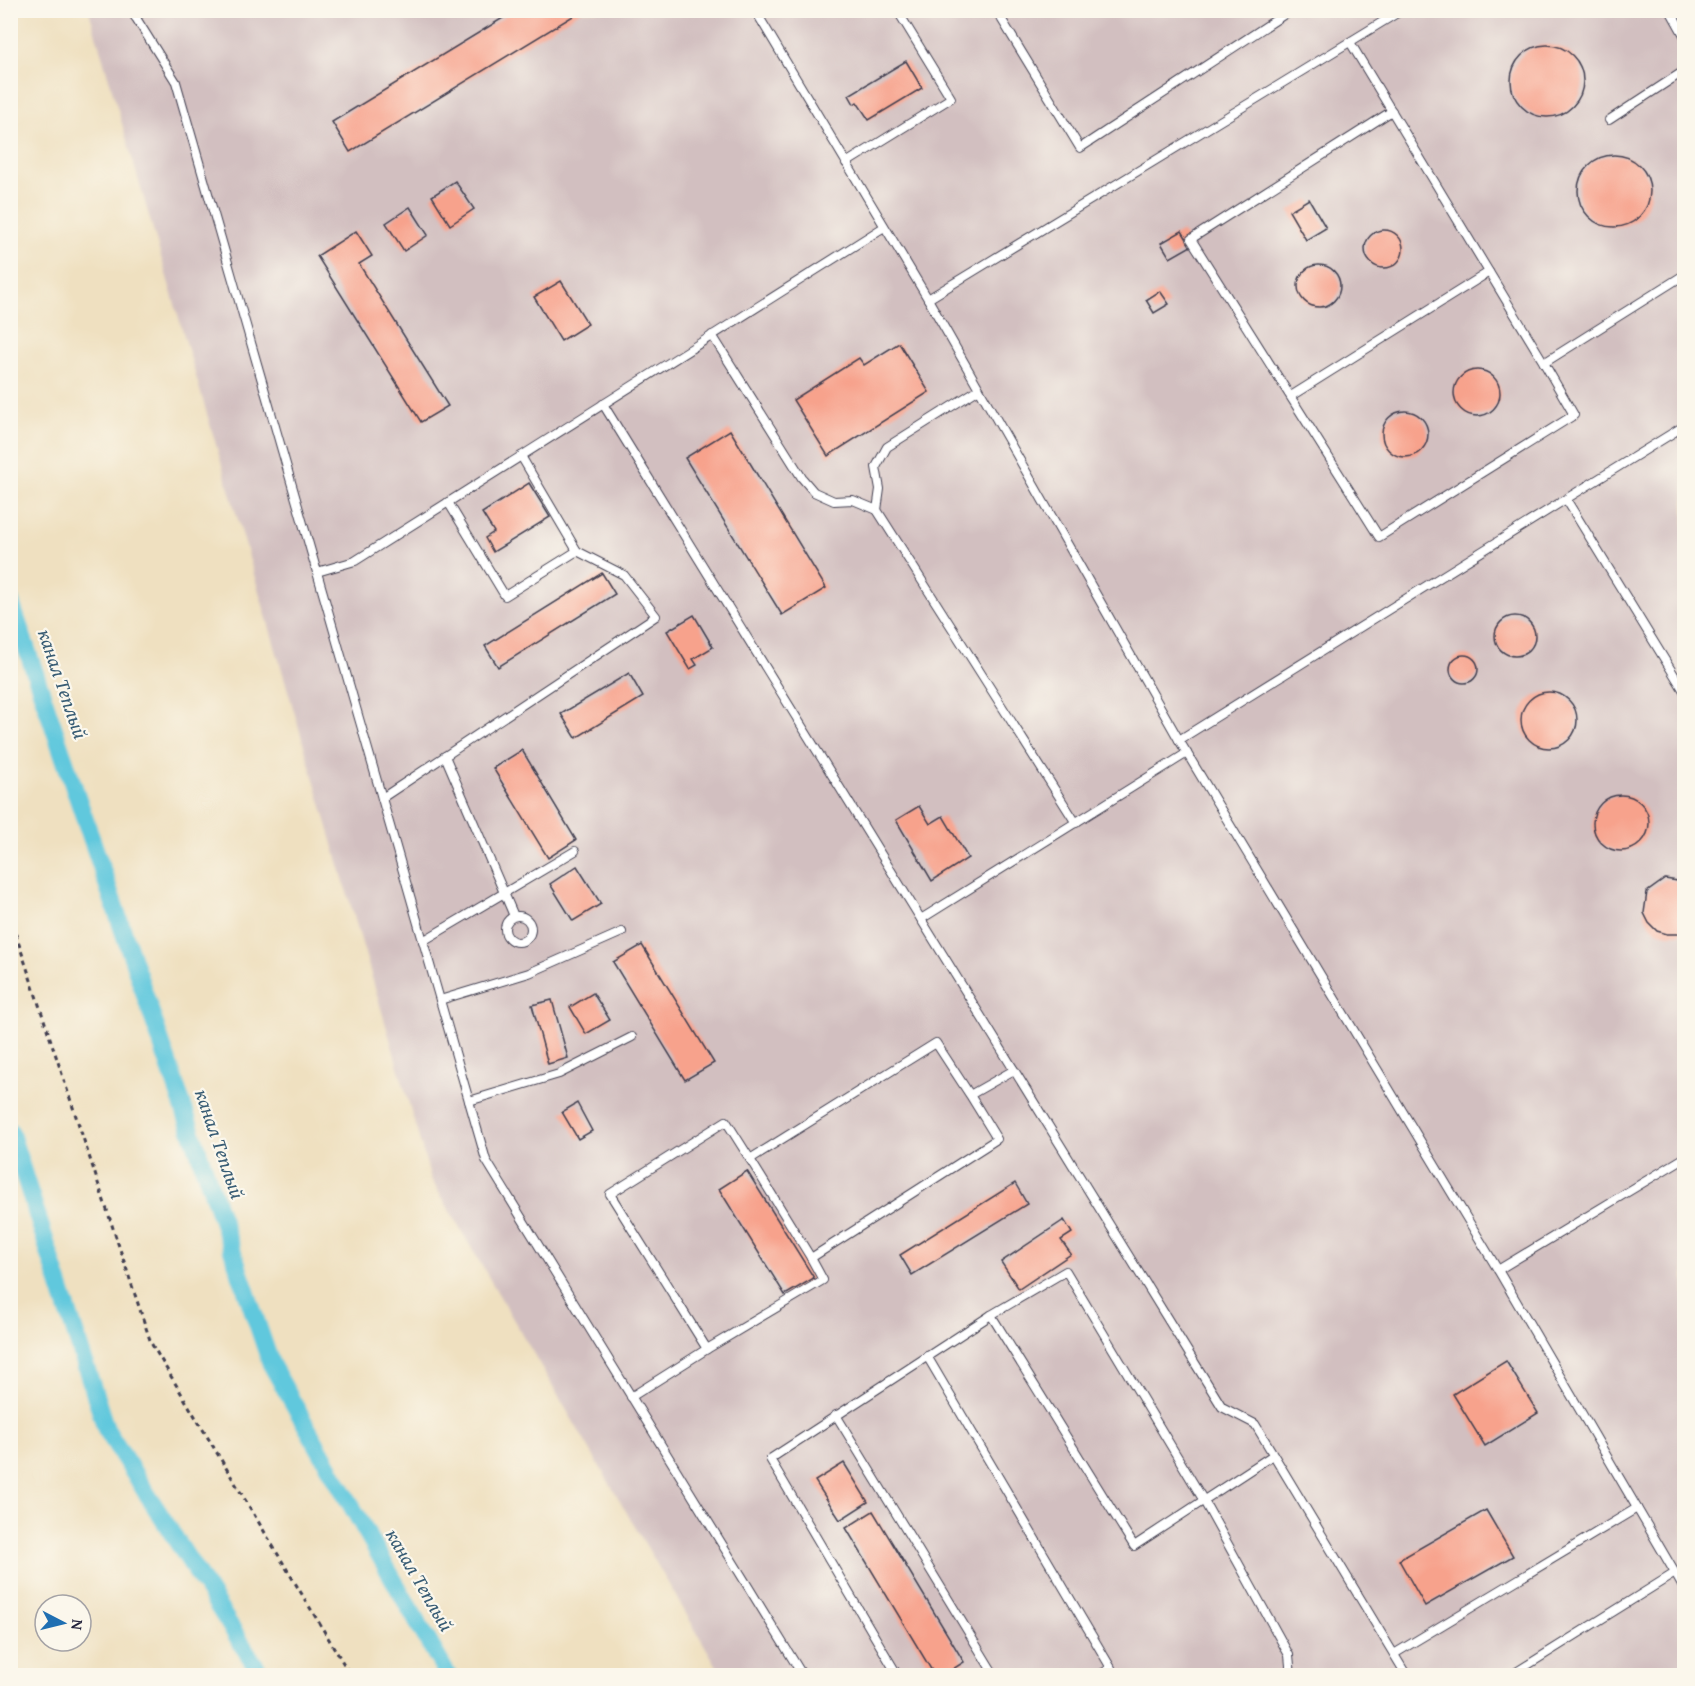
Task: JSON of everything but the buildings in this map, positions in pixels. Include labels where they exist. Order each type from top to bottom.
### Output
[{"type":"lane","points":[[146,10],[133,14],[176,82],[486,1160],[803,1676]]},
{"type":"lane","points":[[755,10],[928,299],[1179,740],[1497,1270],[1684,1589]]},
{"type":"lane","points":[[846,163],[951,98],[897,10]]},
{"type":"lane","points":[[996,10],[1080,148],[1292,10]]},
{"type":"lane","points":[[928,299],[1402,10]]},
{"type":"lane","points":[[1670,10],[1684,35]]},
{"type":"lane","points":[[1350,42],[1392,111],[1544,363],[1574,415],[1379,537],[1191,239],[1392,111]]},
{"type":"lane","points":[[1609,120],[1684,70]]},
{"type":"lane","points":[[317,572],[355,561],[884,227]]},
{"type":"lane","points":[[1291,396],[1489,272]]},
{"type":"lane","points":[[1544,363],[1684,275]]},
{"type":"lane","points":[[712,336],[802,478],[814,492],[834,501],[853,500],[877,510],[1076,823]]},
{"type":"lane","points":[[877,510],[880,489],[876,467],[887,447],[979,389]]},
{"type":"lane","points":[[603,404],[1222,1407],[1255,1424],[1407,1676]]},
{"type":"lane","points":[[1179,740],[1684,426]]},
{"type":"lane","points":[[382,798],[656,616],[624,575],[577,551],[521,456]]},
{"type":"lane","points":[[1566,499],[1684,691]]},
{"type":"lane","points":[[448,502],[505,596],[577,551]]},
{"type":"lane","points":[[921,919],[1187,753]]},
{"type":"lane","points":[[445,756],[514,916]]},
{"type":"lane","points":[[423,941],[575,851]]},
{"type":"lane","points":[[440,1000],[529,973],[622,932]]},
{"type":"lane","points":[[469,1101],[559,1074],[632,1037]]},
{"type":"lane","points":[[750,1159],[936,1043],[970,1095],[997,1139],[811,1258]]},
{"type":"lane","points":[[970,1095],[1014,1070]]},
{"type":"lane","points":[[631,1397],[823,1280],[726,1121],[610,1194],[707,1349]]},
{"type":"lane","points":[[1497,1270],[1684,1158]]},
{"type":"lane","points":[[898,1676],[770,1459],[991,1315],[1066,1271],[1204,1501],[1289,1655],[1291,1676]]},
{"type":"lane","points":[[991,1315],[1134,1546],[1273,1455]]},
{"type":"lane","points":[[927,1356],[1111,1668],[1098,1676]]},
{"type":"lane","points":[[836,1415],[994,1676]]},
{"type":"lane","points":[[1394,1654],[1636,1508]]},
{"type":"lane","points":[[1510,1676],[1675,1573]]},
{"type":"path","points":[[10,917],[151,1343],[351,1676]]},
{"type":"shaded area","points":[[89,11],[1684,11],[1684,1675],[722,1675],[431,1179]]},
{"type":"waterway","name":"канал Теплый","points":[[10,600],[271,1364],[448,1676]]},
{"type":"waterway","name":"канал Теплый","points":[[10,1131],[106,1429],[262,1676]]}]
